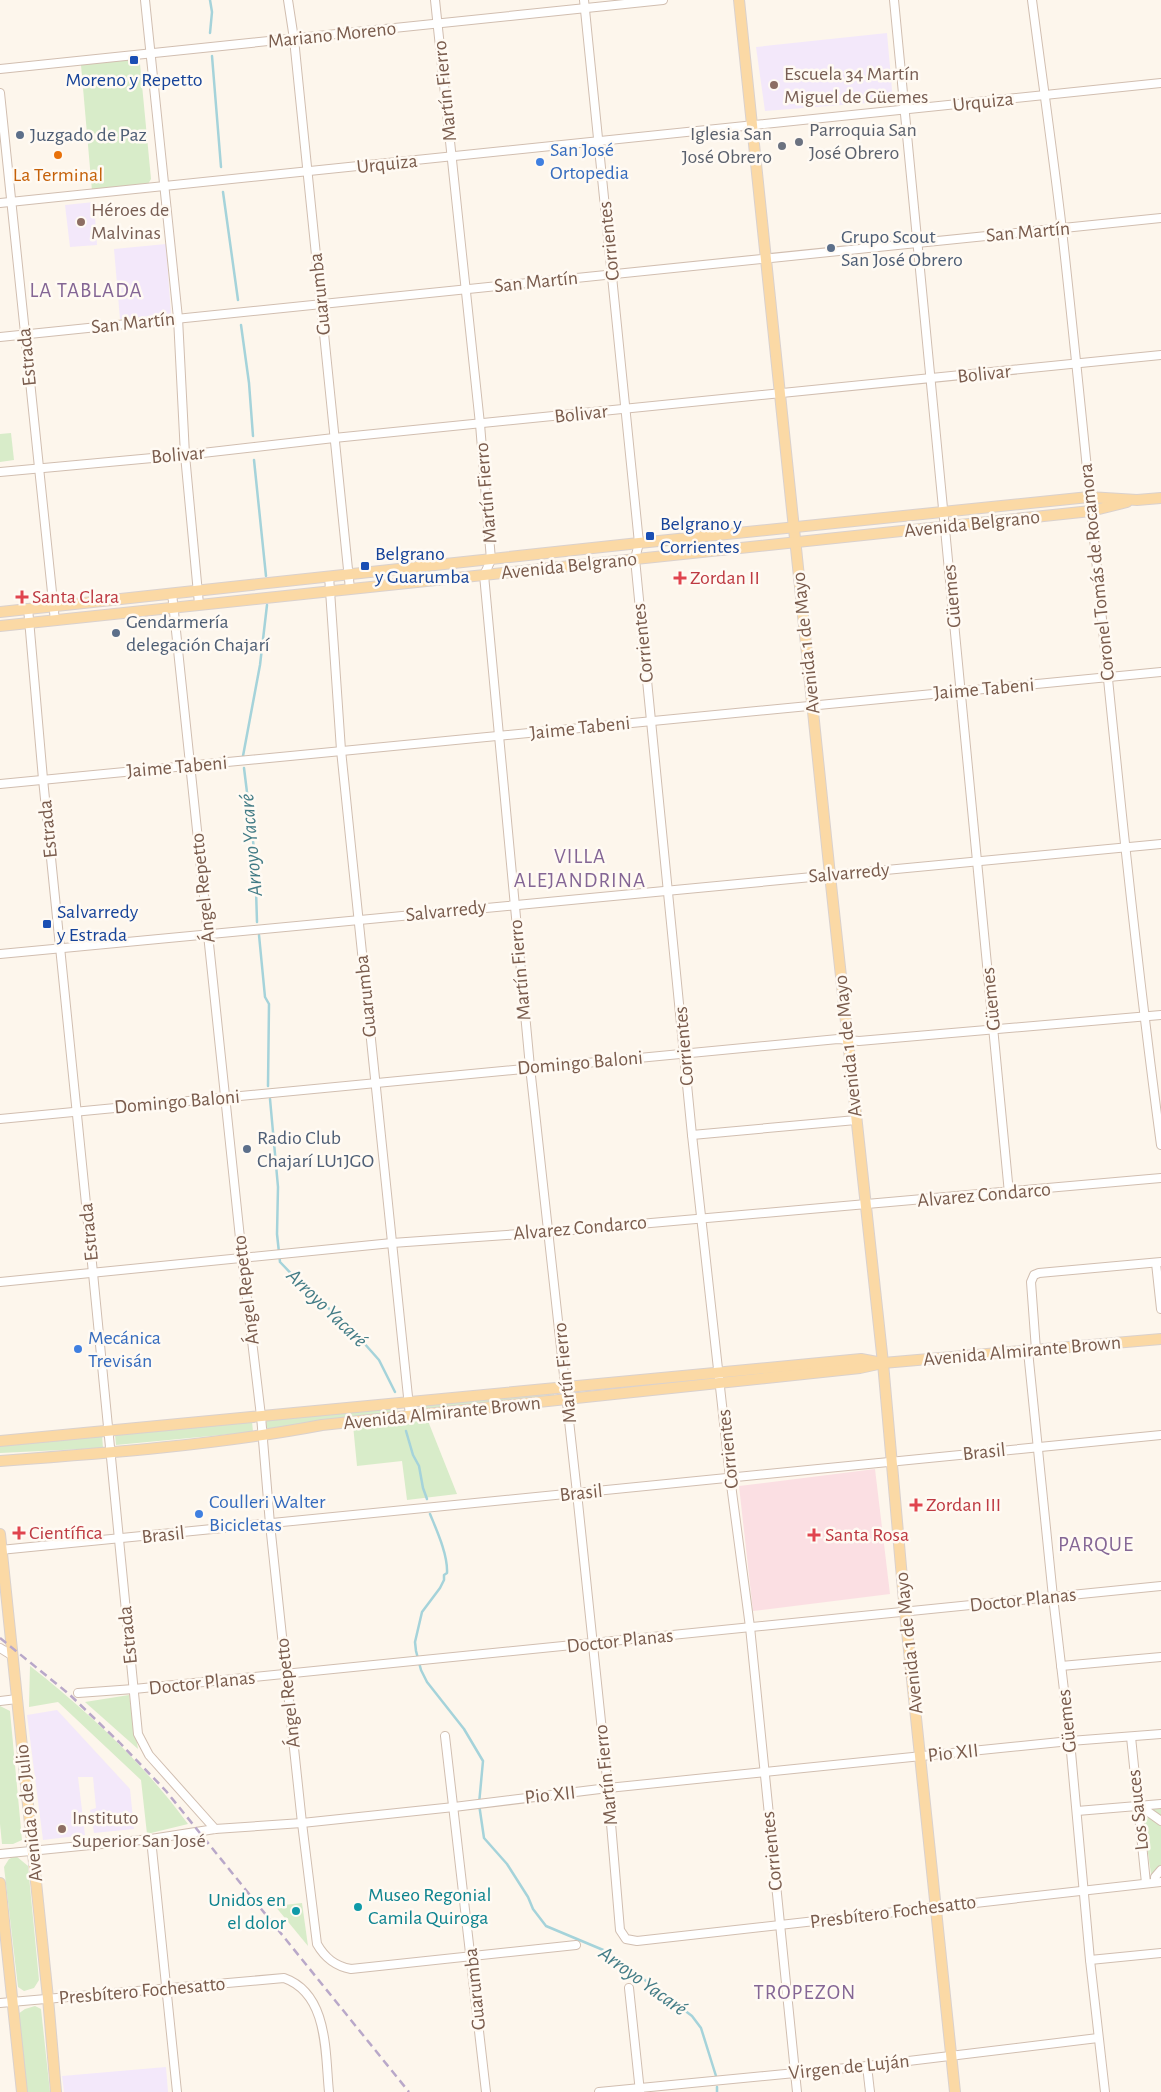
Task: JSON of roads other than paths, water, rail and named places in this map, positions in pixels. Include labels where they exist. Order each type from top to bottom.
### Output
[{"type":"main road","name":"Avenida 1 de Mayo","points":[[739,0],[793,528],[883,1363],[891,1462],[955,2092]]},
{"type":"main road","name":"Avenida Belgrano","points":[[0,612],[348,573],[491,560],[639,542],[1089,497],[1137,500],[1161,498]]},
{"type":"main road","name":"Avenida Belgrano","points":[[0,626],[1091,511],[1137,500]]},
{"type":"main road","name":"Avenida Almirante Brown","points":[[0,1461],[111,1452],[263,1436],[322,1426],[568,1400],[861,1359],[883,1363],[1161,1339]]},
{"type":"main road","name":"Avenida Almirante Brown","points":[[0,1441],[566,1388],[720,1378]]},
{"type":"main road","name":"Avenida 9 de Julio","points":[[0,1534],[56,2092]]},
{"type":"main road","name":"Avenida 9 de Julio","points":[[0,1883],[22,2092]]},
{"type":"street","points":[[145,0],[178,318],[185,455],[199,604]]},
{"type":"street","name":"Guarumba","points":[[288,0],[294,39],[350,589]]},
{"type":"street","name":"Martín Fierro","points":[[435,0],[480,424],[491,560],[484,575],[530,1067],[578,1493],[608,1788],[620,1930],[626,1939]]},
{"type":"street","name":"Mariano Moreno","points":[[0,69],[438,24],[584,4],[664,0]]},
{"type":"street","name":"Güemes","points":[[894,0],[1009,1193]]},
{"type":"street","name":"Coronel Tomás de Rocamora","points":[[1032,0],[1062,229],[1125,847],[1144,1017],[1161,1145]]},
{"type":"street","name":"Corrientes","points":[[584,4],[639,542],[635,559],[692,1135],[730,1477],[750,1628],[797,2092]]},
{"type":"street","name":"Urquiza","points":[[0,203],[905,111],[1161,83]]},
{"type":"street","name":"Estrada","points":[[0,93],[55,621]]},
{"type":"street","name":"San Martín","points":[[0,336],[1161,218]]},
{"type":"street","name":"Bolivar","points":[[0,472],[1161,356]]},
{"type":"street","name":"Guarumba","points":[[329,576],[341,750],[410,1416]]},
{"type":"street","name":"Ángel Repetto","points":[[172,593],[242,1257],[261,1416],[286,1674],[317,1944],[322,1953],[331,1961],[339,1966],[351,1968],[472,1957]]},
{"type":"street","name":"Estrada","points":[[28,608],[59,948],[138,1734],[142,1744],[215,1829]]},
{"type":"street","name":"Jaime Tabeni","points":[[0,784],[1161,672]]},
{"type":"street","name":"Salvarredy","points":[[0,954],[1161,844]]},
{"type":"street","name":"Domingo Baloni","points":[[0,1119],[838,1039],[859,1041],[1161,1015]]},
{"type":"street","points":[[692,1135],[856,1120]]},
{"type":"street","name":"Alvarez Condarco","points":[[0,1282],[392,1243],[549,1232],[702,1217],[1009,1193],[1161,1178]]},
{"type":"street","points":[[1159,1263],[1161,1309]]},
{"type":"street","name":"Güemes","points":[[1105,2092],[1038,1447],[1032,1350],[1031,1282],[1034,1275],[1039,1273],[1159,1263]]},
{"type":"street","name":"Brasil","points":[[1,1550],[1161,1435]]},
{"type":"street","name":"Doctor Planas","points":[[78,1693],[134,1690],[1161,1586]]},
{"type":"street","points":[[0,1648],[13,1656]]},
{"type":"street","points":[[1061,1666],[1161,1657]]},
{"type":"street","points":[[0,1701],[17,1699]]},
{"type":"street","name":"Pio XII","points":[[0,1854],[151,1839],[215,1829],[302,1823],[454,1807],[608,1788],[1070,1741],[1161,1734]]},
{"type":"street","name":"Guarumba","points":[[445,1736],[472,1957],[486,2092]]},
{"type":"street","name":"Los Sauces","points":[[1131,1737],[1141,1806],[1146,1883]]},
{"type":"street","points":[[1077,1811],[1161,1804]]},
{"type":"street","points":[[1141,1806],[1161,1821]]},
{"type":"street","points":[[151,1839],[177,2092]]},
{"type":"street","points":[[1158,1882],[1155,1877],[1161,1870]]},
{"type":"street","name":"Presbítero Fochesatto","points":[[626,1939],[637,1940],[780,1925],[1158,1882]]},
{"type":"street","points":[[472,1957],[576,1945]]},
{"type":"street","points":[[1090,1960],[1161,1953]]},
{"type":"street","name":"Presbítero Fochesatto","points":[[0,2003],[166,1990],[284,1978],[303,1990],[316,2008],[322,2022],[329,2092]]},
{"type":"street","points":[[629,1988],[640,2090]]},
{"type":"street","name":"Virgen de Luján","points":[[599,2092],[640,2090],[795,2072],[867,2066],[1098,2038]]},
{"type":"street","points":[[867,2066],[870,2092]]},
{"type":"waterway","name":"Arroyo Yacaré","points":[[210,0],[212,12],[210,33]]},
{"type":"waterway","name":"Arroyo Yacaré","points":[[212,56],[221,167]]},
{"type":"waterway","name":"Arroyo Yacaré","points":[[223,192],[238,300]]},
{"type":"waterway","name":"Arroyo Yacaré","points":[[241,325],[249,383],[253,436]]},
{"type":"waterway","name":"Arroyo Yacaré","points":[[254,460],[266,576]]},
{"type":"waterway","name":"Arroyo Yacaré","points":[[243,756],[260,665],[267,605]]},
{"type":"waterway","name":"Arroyo Yacaré","points":[[244,768],[255,857],[257,922]]},
{"type":"waterway","name":"Arroyo Yacaré","points":[[259,935],[265,997],[269,1004],[268,1086]]},
{"type":"waterway","name":"Arroyo Yacaré","points":[[270,1099],[278,1187],[277,1234],[280,1262],[305,1288],[348,1325],[379,1360],[395,1392]]},
{"type":"waterway","name":"Arroyo Yacaré","points":[[406,1431],[413,1455],[419,1466],[427,1499]]},
{"type":"waterway","name":"Arroyo Yacaré","points":[[430,1514],[444,1551],[447,1573],[444,1575],[440,1588],[422,1612],[415,1642],[416,1651],[421,1670],[427,1682],[464,1729],[483,1761],[479,1804],[484,1838],[507,1864],[528,1897],[533,1909],[546,1926],[608,1952],[692,2016],[701,2028],[716,2076]]},
{"type":"waterway","name":"Arroyo Yacaré","points":[[717,2087],[717,2092]]},
{"type":"railway","points":[[0,1638],[69,1694],[166,1791],[409,2092]]},
{"type":"place","name":"Moreno y Repetto","points":[[134,60]]},
{"type":"place","name":"Escuela 34 Martín Miguel de Güemes","points":[[774,85]]},
{"type":"place","name":"Juzgado de Paz","points":[[20,135]]},
{"type":"place","name":"Parroquia San José Obrero","points":[[799,142]]},
{"type":"place","name":"Iglesia San José Obrero","points":[[782,146]]},
{"type":"place","name":"La Terminal","points":[[58,155]]},
{"type":"place","name":"San José Ortopedia","points":[[540,162]]},
{"type":"place","name":"Héroes de Malvinas","points":[[81,222]]},
{"type":"place","name":"Grupo Scout San José Obrero","points":[[831,248]]},
{"type":"place","name":"Belgrano y Corrientes","points":[[650,536]]},
{"type":"place","name":"Belgrano y Guarumba","points":[[365,566]]},
{"type":"place","name":"Zordan II","points":[[680,578]]},
{"type":"place","name":"Santa Clara","points":[[22,597]]},
{"type":"place","name":"Gendarmería delegación Chajarí","points":[[116,633]]},
{"type":"place","name":"Salvarredy y Estrada","points":[[47,924]]},
{"type":"place","name":"Radio Club Chajarí LU1JGO","points":[[247,1149]]},
{"type":"place","name":"Mecánica Trevisán","points":[[78,1349]]},
{"type":"place","name":"Zordan III","points":[[916,1505]]},
{"type":"place","name":"Coulleri Walter Bicicletas","points":[[199,1514]]},
{"type":"place","name":"Científica","points":[[19,1533]]},
{"type":"place","name":"Santa Rosa","points":[[814,1535]]},
{"type":"place","name":"Instituto Superior San José","points":[[62,1829]]},
{"type":"place","name":"Museo Regonial Camila Quiroga","points":[[358,1907]]},
{"type":"place","name":"Unidos en el dolor","points":[[296,1911]]},
{"type":"district","name":"LA TABLADA","points":[[86,290]]},
{"type":"district","name":"VILLA ALEJANDRINA","points":[[580,868]]},
{"type":"district","name":"PARQUE","points":[[1096,1544]]},
{"type":"district","name":"TROPEZON","points":[[805,1992]]}]
